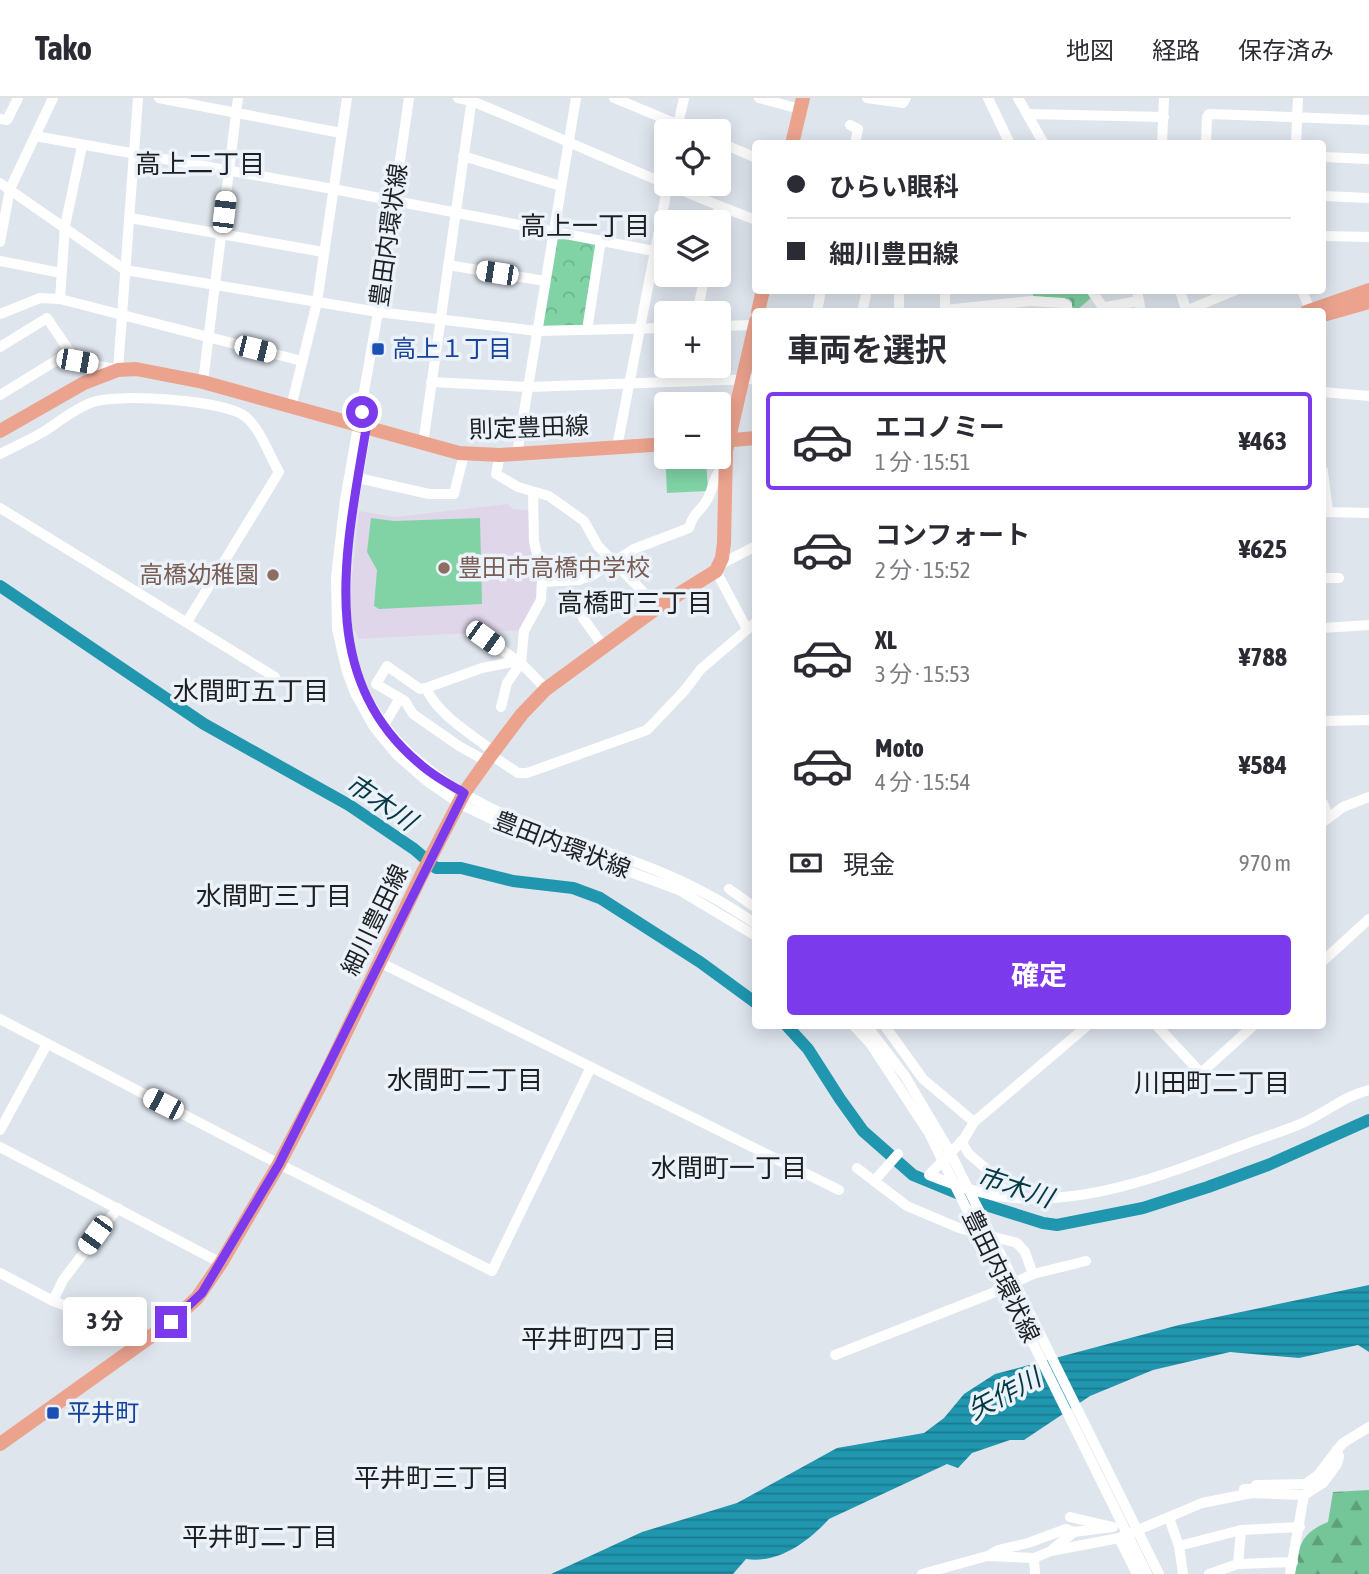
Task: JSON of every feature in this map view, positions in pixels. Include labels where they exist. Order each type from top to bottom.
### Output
[{"type":"main road","points":[[793,140],[801,103]]},
{"type":"main road","points":[[1323,308],[1369,290]]},
{"type":"main road","points":[[1326,310],[1369,302]]},
{"type":"main road","points":[[731,424],[749,380],[752,356]]},
{"type":"main road","name":"則定豊田線","points":[[0,431],[84,383],[118,370],[153,370],[361,423],[423,444],[464,454],[500,455],[654,445]]},
{"type":"main road","points":[[731,440],[752,438]]},
{"type":"main road","points":[[718,568],[724,542],[725,469]]},
{"type":"main road","name":"細川豊田線","points":[[0,1444],[171,1322],[197,1298],[221,1263],[279,1164],[424,872],[462,799],[490,756],[522,714],[546,689],[658,607],[718,568]]},
{"type":"street","points":[[0,119],[7,120],[18,98]]},
{"type":"street","points":[[0,242],[5,186],[35,136],[53,98]]},
{"type":"street","points":[[0,347],[47,318],[77,361],[118,370],[138,98]]},
{"type":"street","points":[[159,98],[341,134]]},
{"type":"street","points":[[203,382],[238,98]]},
{"type":"street","points":[[290,407],[317,302],[346,98]]},
{"type":"street","name":"豊田内環状線","points":[[409,98],[361,423],[345,500],[336,577],[337,629],[347,672],[365,712],[385,741],[410,768],[508,827],[679,890],[752,934]]},
{"type":"street","points":[[458,98],[472,99],[654,179]]},
{"type":"street","points":[[517,454],[576,98]]},
{"type":"street","points":[[614,98],[658,119]]},
{"type":"street","points":[[679,119],[684,98]]},
{"type":"street","points":[[759,98],[801,103]]},
{"type":"street","points":[[867,98],[903,103],[906,98]]},
{"type":"street","points":[[989,98],[1008,140]]},
{"type":"street","points":[[1018,98],[1042,140]]},
{"type":"street","points":[[1162,140],[1164,98]]},
{"type":"street","points":[[1296,140],[1298,98]]},
{"type":"street","points":[[423,444],[472,99]]},
{"type":"street","points":[[1027,114],[1164,117]]},
{"type":"street","points":[[1206,140],[1206,117],[1209,114],[1369,120]]},
{"type":"street","points":[[850,125],[858,129],[856,140]]},
{"type":"street","points":[[35,136],[554,230],[654,251],[617,447]]},
{"type":"street","points":[[60,299],[65,226],[82,146]]},
{"type":"street","points":[[731,147],[752,156]]},
{"type":"street","points":[[463,156],[561,186]]},
{"type":"street","points":[[1326,158],[1369,159]]},
{"type":"street","points":[[5,186],[125,270],[378,312],[537,331],[654,329]]},
{"type":"street","points":[[695,196],[752,218]]},
{"type":"street","points":[[1326,196],[1369,198]]},
{"type":"street","points":[[718,210],[719,206]]},
{"type":"street","points":[[130,218],[323,252]]},
{"type":"street","points":[[1326,236],[1369,237]]},
{"type":"street","points":[[587,330],[601,240]]},
{"type":"street","points":[[0,261],[61,273]]},
{"type":"street","points":[[448,265],[545,281]]},
{"type":"street","points":[[1094,294],[1102,306],[1106,307],[1138,301]]},
{"type":"street","points":[[1191,308],[1226,294]]},
{"type":"street","points":[[962,308],[1030,296],[1063,303],[1067,308]]},
{"type":"street","points":[[0,314],[40,298],[60,299],[302,361]]},
{"type":"street","points":[[731,325],[752,323]]},
{"type":"street","points":[[0,395],[70,352]]},
{"type":"street","points":[[432,382],[528,387],[749,380]]},
{"type":"street","points":[[1326,392],[1369,396]]},
{"type":"street","points":[[0,454],[43,432],[91,402],[121,397],[190,402],[243,415],[252,423],[279,472],[187,622]]},
{"type":"street","name":"豊田内環状線","points":[[361,423],[358,478],[345,577],[346,628],[350,654],[359,679],[369,702],[384,725],[417,762],[462,799],[644,865],[698,889],[752,922]]},
{"type":"street","points":[[358,478],[429,494],[454,494],[464,454]]},
{"type":"street","points":[[500,455],[496,474],[533,492],[549,496],[584,521],[597,544],[613,563],[658,607]]},
{"type":"street","points":[[542,582],[579,580],[592,576],[634,549],[689,528],[692,516],[707,502],[721,469]]},
{"type":"street","points":[[501,707],[507,683],[519,662],[523,632],[539,606],[542,582],[534,541],[533,492]]},
{"type":"street","points":[[0,508],[275,677]]},
{"type":"street","points":[[1326,512],[1369,513]]},
{"type":"street","points":[[426,688],[431,700],[490,756],[518,773],[527,773],[648,730],[701,669],[751,626],[718,568],[752,548]]},
{"type":"street","points":[[1326,578],[1339,578]]},
{"type":"street","points":[[583,618],[603,646]]},
{"type":"street","points":[[1326,628],[1369,625]]},
{"type":"street","points":[[485,638],[519,662],[546,689]]},
{"type":"street","points":[[490,756],[458,746],[413,714],[405,701],[376,684],[387,666],[420,690],[482,668],[519,662]]},
{"type":"street","points":[[384,725],[400,698]]},
{"type":"street","points":[[1326,722],[1369,720]]},
{"type":"street","points":[[1326,819],[1343,807],[1369,797]]},
{"type":"street","points":[[729,889],[752,905]]},
{"type":"street","points":[[1326,958],[1369,919]]},
{"type":"street","points":[[379,962],[839,1190]]},
{"type":"street","points":[[0,1019],[492,1271],[591,1067]]},
{"type":"street","name":"豊田内環状線","points":[[858,1029],[874,1040],[905,1076],[949,1150],[1158,1574]]},
{"type":"street","name":"豊田内環状線","points":[[868,1029],[953,1179],[1147,1574]]},
{"type":"street","points":[[887,1029],[923,1079],[974,1122]]},
{"type":"street","points":[[1083,1029],[974,1122],[961,1141],[929,1175],[981,1194],[1035,1199],[1068,1197],[1150,1179],[1287,1130],[1321,1114],[1352,1094],[1369,1090]]},
{"type":"street","points":[[1160,1029],[1200,1073],[1250,1029]]},
{"type":"street","points":[[0,1130],[47,1044]]},
{"type":"street","points":[[961,1141],[969,1154],[997,1178],[1006,1197]]},
{"type":"street","points":[[0,1147],[221,1263]]},
{"type":"street","points":[[874,1181],[898,1154]]},
{"type":"street","points":[[857,1168],[907,1206],[959,1228],[1017,1243],[1025,1252],[1033,1274]]},
{"type":"street","points":[[53,1301],[63,1280],[118,1208]]},
{"type":"street","points":[[835,1355],[990,1294],[1033,1274],[1086,1261]]},
{"type":"street","points":[[0,1273],[53,1301],[111,1323],[144,1341]]},
{"type":"street","points":[[987,1556],[1034,1558],[1051,1551],[1119,1538],[1221,1494],[1254,1489],[1256,1485],[1305,1484],[1318,1475],[1343,1443],[1369,1427]]},
{"type":"street","points":[[1202,1503],[1252,1493],[1304,1495],[1323,1483],[1329,1475],[1339,1456],[1337,1450]]},
{"type":"street","points":[[1290,1574],[1304,1495]]},
{"type":"street","points":[[922,1574],[987,1556],[998,1550],[1028,1543],[1066,1529],[1074,1532],[1113,1527],[1070,1517]]},
{"type":"street","points":[[1169,1518],[1180,1546],[1183,1574]]},
{"type":"street","points":[[1180,1546],[1241,1530],[1300,1527]]},
{"type":"street","points":[[1238,1564],[1241,1530]]},
{"type":"street","points":[[1051,1551],[1074,1532]]},
{"type":"street","points":[[1119,1538],[1137,1574]]},
{"type":"street","points":[[1034,1558],[1035,1574]]},
{"type":"street","points":[[1209,1574],[1238,1564],[1293,1562]]},
{"type":"shaded area","name":"豊田市高橋中学校","points":[[507,504],[513,509],[532,511],[541,588],[524,630],[359,639],[352,626],[350,596],[359,511],[395,517]]},
{"type":"green space","points":[[557,237],[599,245],[584,325],[541,326]]},
{"type":"green space","points":[[1090,294],[1092,297],[1079,308],[1072,308],[1069,299],[1033,296]]},
{"type":"green space","points":[[666,469],[707,469],[708,491],[667,493]]},
{"type":"green space","points":[[371,518],[394,521],[480,518],[482,604],[379,609],[374,606],[377,570],[367,552]]},
{"type":"green space","points":[[1369,1490],[1369,1574],[1294,1574],[1302,1542],[1312,1531],[1328,1522],[1333,1492]]},
{"type":"water","name":"矢作川","points":[[1369,1285],[1369,1352],[1358,1345],[1299,1358],[1230,1352],[1153,1370],[1090,1396],[1024,1440],[1010,1440],[972,1453],[958,1468],[947,1464],[829,1519],[812,1536],[792,1550],[770,1558],[746,1559],[733,1574],[551,1574],[642,1532],[737,1503],[837,1448],[924,1433],[944,1418],[964,1394],[995,1374],[1179,1325]]},
{"type":"waterway","name":"市木川","points":[[0,586],[204,724],[349,805],[414,849],[436,868],[461,868],[513,881],[573,888],[600,898],[700,962],[752,1000]]},
{"type":"waterway","name":"市木川","points":[[790,1029],[808,1049],[863,1131],[913,1175],[986,1205],[1043,1223],[1057,1225],[1143,1208],[1268,1165],[1369,1120]]},
{"type":"place","name":"高上１丁目","points":[[378,349]]},
{"type":"place","name":"豊田市高橋中学校","points":[[444,568]]},
{"type":"place","name":"高橋幼稚園","points":[[273,575]]},
{"type":"place","name":"平井町","points":[[53,1413]]},
{"type":"district","name":"高上二丁目","points":[[200,164]]},
{"type":"district","name":"高上一丁目","points":[[585,226]]},
{"type":"district","name":"高橋町三丁目","points":[[635,603]]},
{"type":"district","name":"水間町五丁目","points":[[251,691]]},
{"type":"district","name":"水間町三丁目","points":[[274,896]]},
{"type":"district","name":"水間町二丁目","points":[[465,1080]]},
{"type":"district","name":"川田町二丁目","points":[[1212,1083]]},
{"type":"district","name":"水間町一丁目","points":[[729,1168]]},
{"type":"district","name":"平井町四丁目","points":[[599,1339]]},
{"type":"district","name":"平井町三丁目","points":[[432,1478]]},
{"type":"district","name":"平井町二丁目","points":[[260,1537]]},
{"type":"route","points":[[171,1322],[202,1293],[279,1164],[464,793],[428,771],[406,752],[369,702],[350,654],[346,628],[345,577],[366,429],[362,412]]}]
